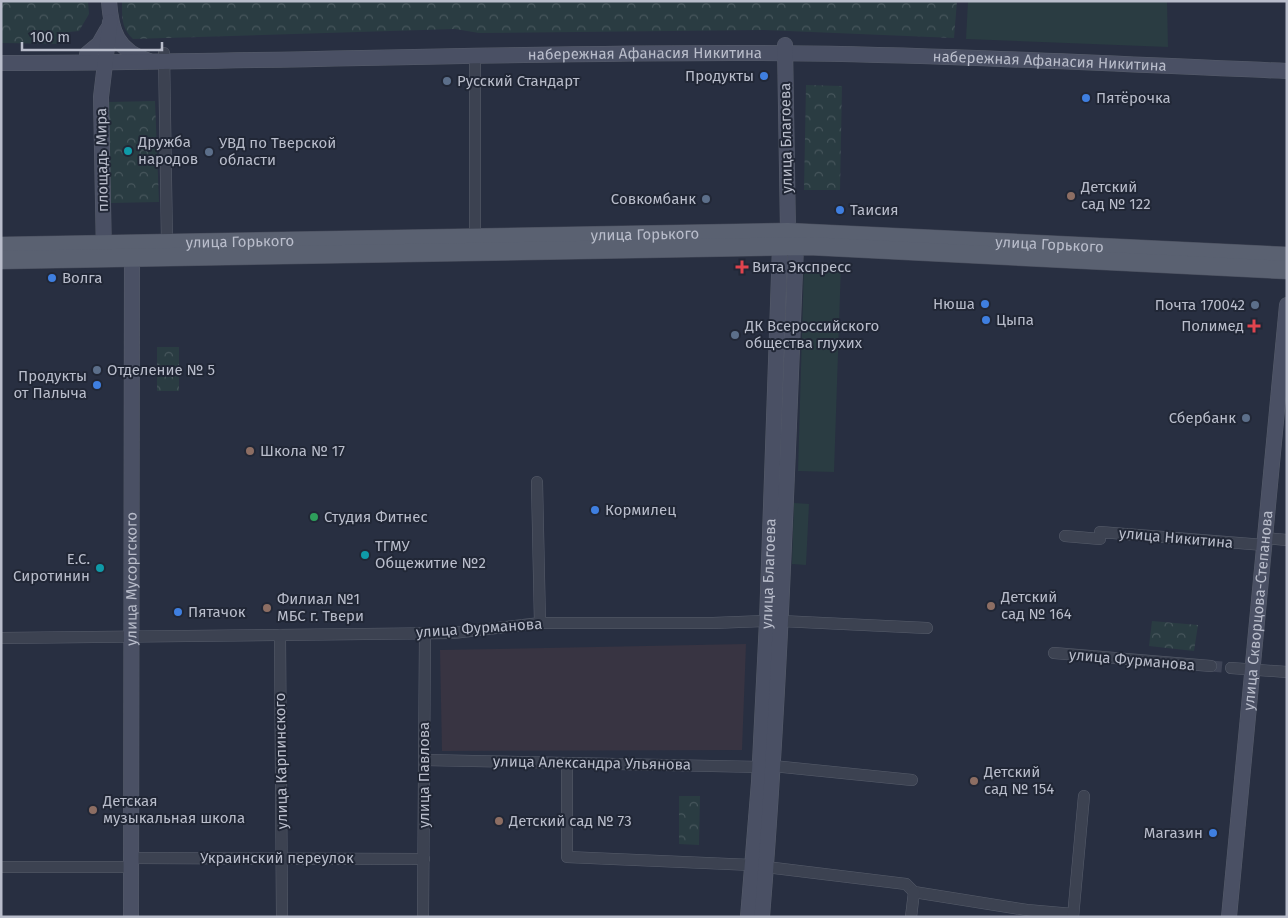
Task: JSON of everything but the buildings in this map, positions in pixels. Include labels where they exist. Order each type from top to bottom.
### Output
[{"type":"main road","name":"площадь Мира","points":[[104,250],[101,97],[110,22],[109,1]]},
{"type":"main road","points":[[110,22],[117,39],[132,53],[140,58],[160,59]]},
{"type":"main road","points":[[86,54],[101,41],[110,22]]},
{"type":"main road","name":"набережная Афанасия Никитина","points":[[160,59],[503,46],[785,50],[1287,62]]},
{"type":"main road","name":"набережная Афанасия Никитина","points":[[1,63],[106,58],[160,59],[785,50],[1287,71]]},
{"type":"main road","name":"улица Благоева","points":[[748,917],[759,866],[767,767],[774,620],[788,241],[785,50]]},
{"type":"main road","name":"набережная Афанасия Никитина","points":[[1,53],[86,54],[106,58],[132,53]]},
{"type":"main road","name":"улица Горького","points":[[788,241],[1287,270]]},
{"type":"main road","name":"улица Горького","points":[[1,246],[132,250],[788,241],[1287,256]]},
{"type":"main road","name":"улица Горького","points":[[132,250],[167,242],[475,244]]},
{"type":"main road","name":"улица Горького","points":[[1,260],[104,250]]},
{"type":"main road","name":"улица Мусоргского","points":[[131,917],[132,250]]},
{"type":"main road","name":"улица Скворцова-Степанова","points":[[1229,917],[1287,305]]},
{"type":"main road","name":"улица Благоева","points":[[759,866],[762,917]]},
{"type":"street","points":[[475,55],[475,244]]},
{"type":"street","points":[[160,59],[165,82],[167,242]]},
{"type":"street","points":[[537,482],[540,623]]},
{"type":"street","name":"улица Никитина","points":[[1065,536],[1100,539],[1100,532],[1264,542],[1287,540]]},
{"type":"street","name":"улица Фурманова","points":[[1,638],[453,633],[540,623],[713,623],[774,620],[927,628]]},
{"type":"street","name":"улица Павлова","points":[[423,917],[425,633]]},
{"type":"street","name":"улица Карпинского","points":[[280,635],[282,917]]},
{"type":"street","name":"улица Фурманова","points":[[1054,653],[1211,666]]},
{"type":"street","points":[[1231,668],[1287,672]]},
{"type":"street","name":"улица Александра Ульянова","points":[[424,760],[767,767],[912,780]]},
{"type":"street","points":[[567,762],[567,857],[759,866],[906,884],[914,892],[1073,916],[1084,796]]},
{"type":"street","name":"Украинский переулок","points":[[1,867],[282,858],[424,859]]},
{"type":"street","points":[[911,917],[914,892]]},
{"type":"shaded area","points":[[746,644],[742,750],[442,751],[440,650]]},
{"type":"green space","points":[[1,1],[88,1],[89,14],[79,31],[69,32],[70,40],[65,44],[1,43]]},
{"type":"green space","points":[[122,1],[957,1],[954,38],[764,30],[479,33],[455,29],[133,39],[124,26]]},
{"type":"green space","points":[[968,1],[1167,1],[1168,47],[966,39]]},
{"type":"green space","points":[[806,85],[842,86],[840,190],[804,190]]},
{"type":"green space","points":[[155,101],[159,202],[111,203],[108,102]]},
{"type":"green space","points":[[804,264],[841,265],[834,472],[798,471]]},
{"type":"green space","points":[[157,347],[179,347],[179,391],[157,391]]},
{"type":"green space","points":[[794,503],[809,504],[806,565],[792,564]]},
{"type":"green space","points":[[1152,621],[1198,625],[1194,651],[1149,646]]},
{"type":"green space","points":[[679,796],[700,796],[699,845],[679,844]]},
{"type":"tunnel","points":[[1211,666],[1231,668]]},
{"type":"place","name":"Продукты","points":[[764,76]]},
{"type":"place","name":"Русский Стандарт","points":[[447,81]]},
{"type":"place","name":"Пятёрочка","points":[[1086,98]]},
{"type":"place","name":"Дружба народов","points":[[128,151]]},
{"type":"place","name":"УВД по Тверской области","points":[[209,152]]},
{"type":"place","name":"Детский сад № 122","points":[[1071,196]]},
{"type":"place","name":"Совкомбанк","points":[[706,199]]},
{"type":"place","name":"Таисия","points":[[840,210]]},
{"type":"place","name":"Вита Экспресс","points":[[742,267]]},
{"type":"place","name":"Волга","points":[[52,278]]},
{"type":"place","name":"Нюша","points":[[985,304]]},
{"type":"place","name":"Почта 170042","points":[[1255,305]]},
{"type":"place","name":"Цыпа","points":[[986,320]]},
{"type":"place","name":"Полимед","points":[[1254,326]]},
{"type":"place","name":"ДК Всероссийского общества глухих","points":[[735,335]]},
{"type":"place","name":"Отделение № 5","points":[[97,370]]},
{"type":"place","name":"Продукты от Палыча","points":[[97,385]]},
{"type":"place","name":"Сбербанк","points":[[1246,418]]},
{"type":"place","name":"Школа № 17","points":[[250,451]]},
{"type":"place","name":"Кормилец","points":[[595,510]]},
{"type":"place","name":"Студия Фитнес","points":[[314,517]]},
{"type":"place","name":"ТГМУ Общежитие №2","points":[[365,555]]},
{"type":"place","name":"Е.С. Сиротинин","points":[[100,568]]},
{"type":"place","name":"Детский сад № 164","points":[[991,606]]},
{"type":"place","name":"Филиал №1 МБС г. Твери","points":[[267,608]]},
{"type":"place","name":"Пятачок","points":[[178,612]]},
{"type":"place","name":"Детский сад № 154","points":[[974,781]]},
{"type":"place","name":"Детская музыкальная школа","points":[[93,810]]},
{"type":"place","name":"Детский сад № 73","points":[[499,821]]},
{"type":"place","name":"Магазин","points":[[1213,833]]}]
